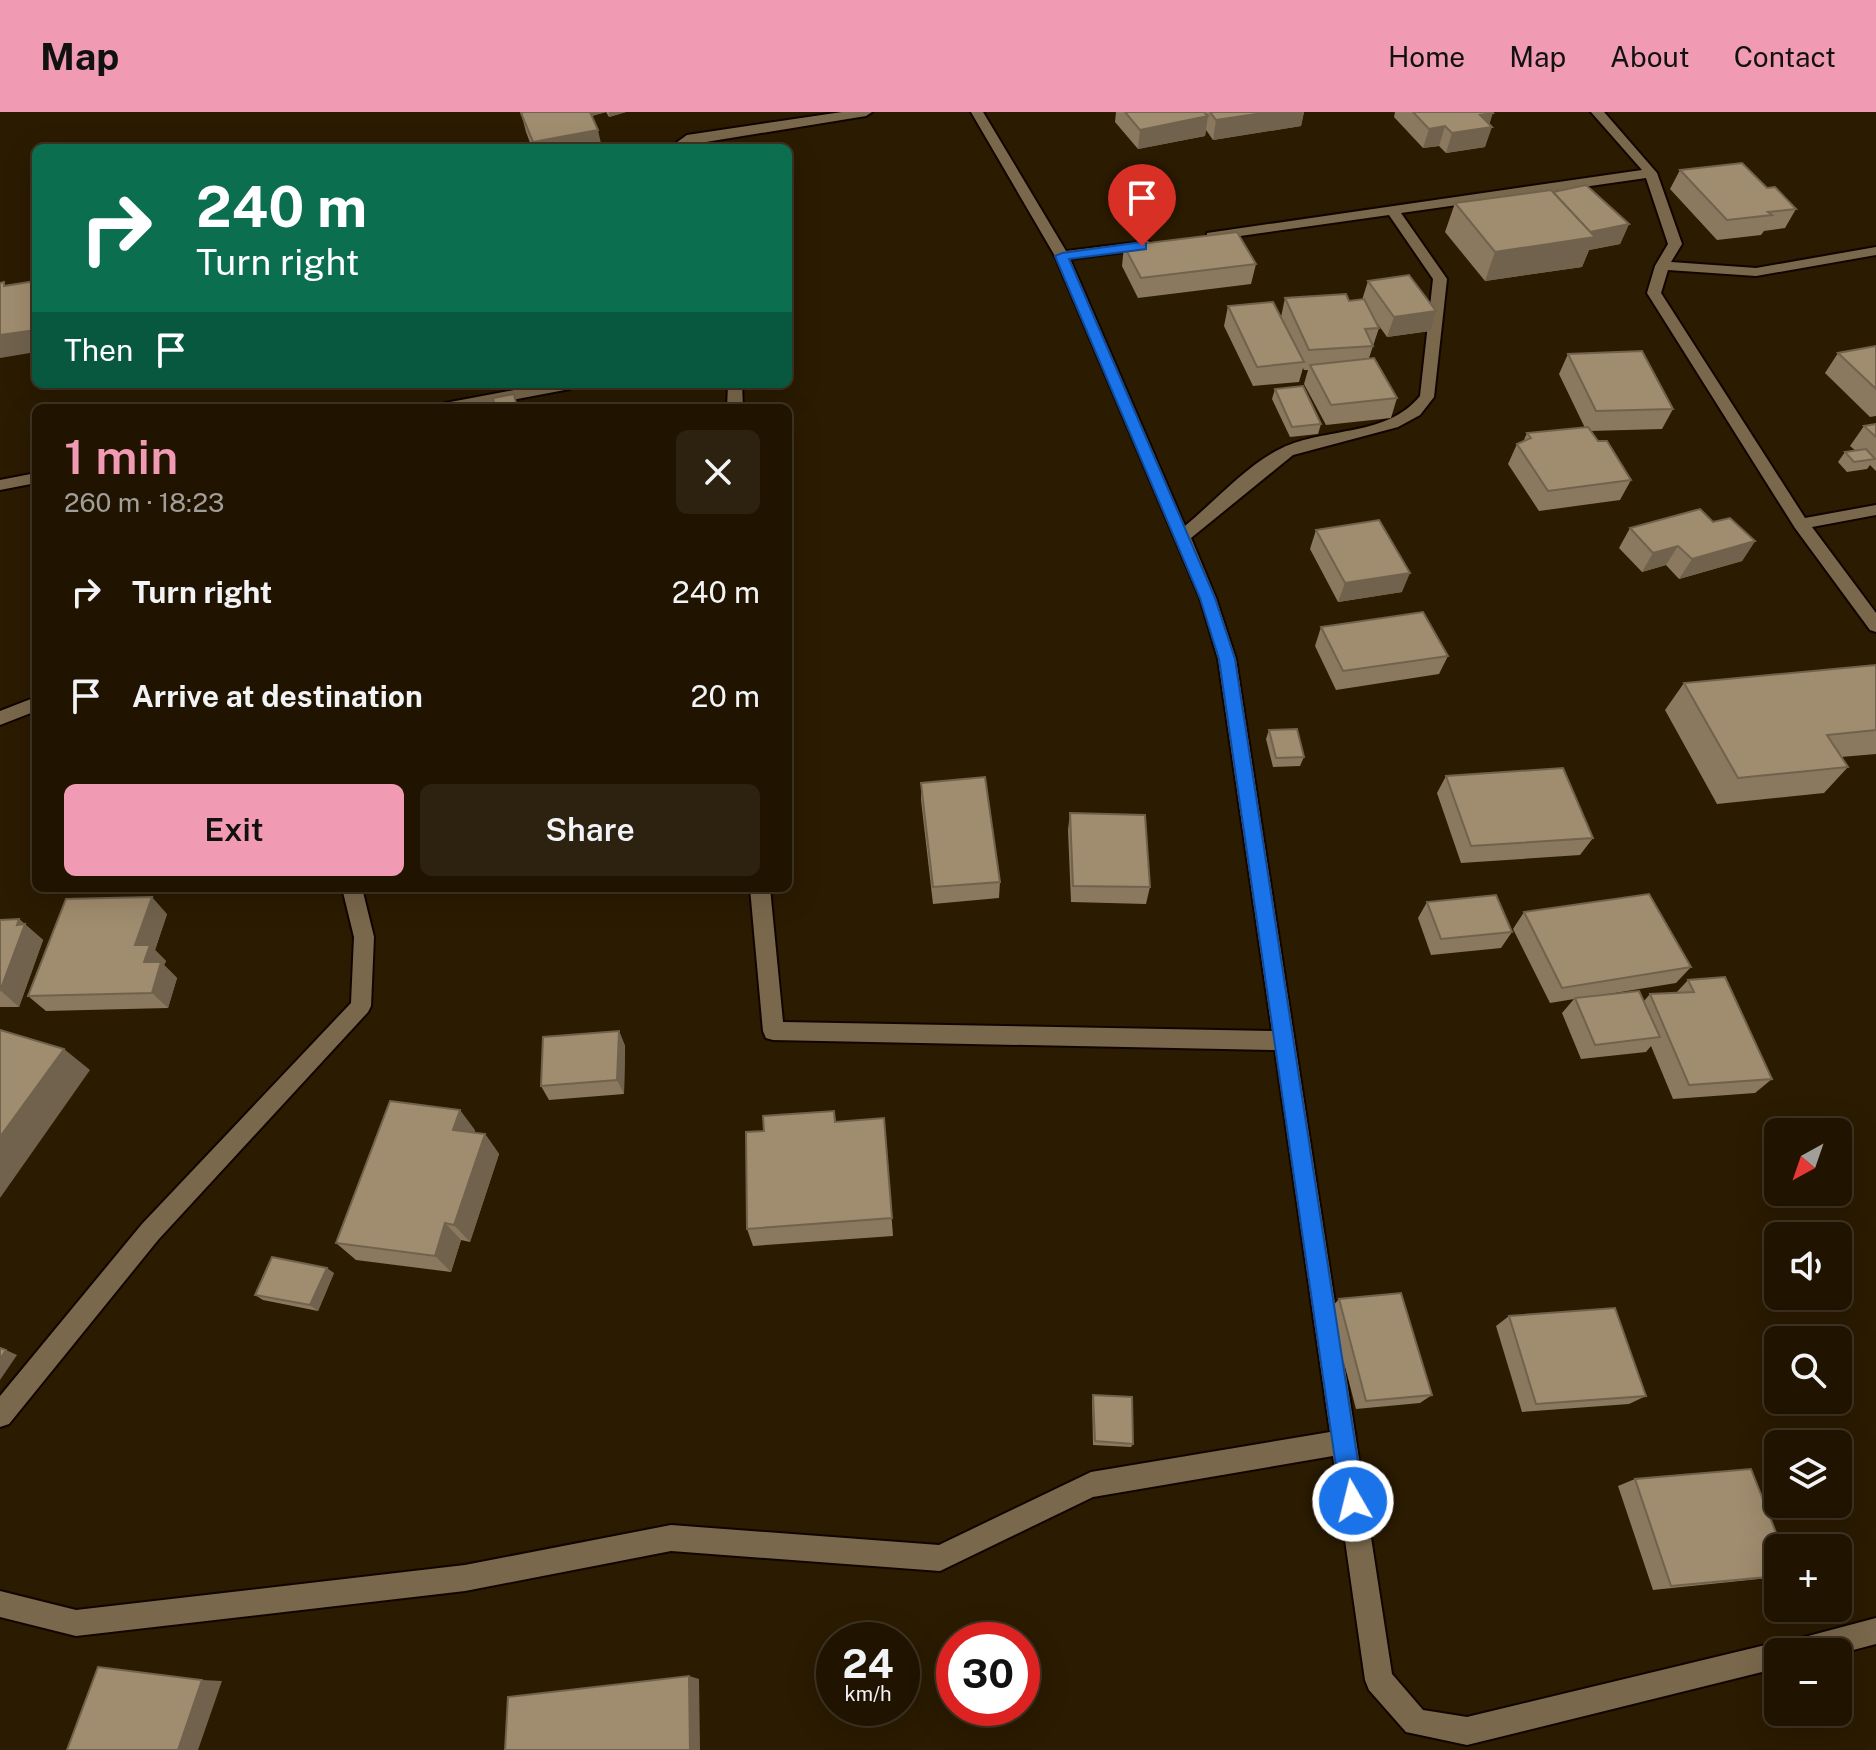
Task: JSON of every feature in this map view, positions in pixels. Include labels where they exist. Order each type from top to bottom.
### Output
[{"type":"street","points":[[680,144],[687,139],[866,112]]},
{"type":"street","points":[[977,112],[1062,256],[1208,598],[1227,659],[1379,1680],[1416,1722],[1467,1731],[1764,1658]]},
{"type":"street","points":[[1597,112],[1651,173],[1675,244],[1662,266],[1654,293],[1801,524],[1876,626]]},
{"type":"street","points":[[1062,256],[1394,212],[1651,173]]},
{"type":"street","points":[[1182,537],[1288,451],[1393,424],[1415,412],[1427,397],[1440,279],[1394,212]]},
{"type":"street","points":[[1662,266],[1756,272],[1876,251]]},
{"type":"street","points":[[466,404],[549,388]]},
{"type":"street","points":[[0,485],[32,479]]},
{"type":"street","points":[[1801,524],[1876,510]]},
{"type":"street","points":[[0,718],[32,706]]},
{"type":"street","points":[[0,1415],[150,1232],[361,1006],[364,937],[353,892]]},
{"type":"street","points":[[760,892],[773,1031],[1284,1041]]},
{"type":"street","points":[[0,1604],[76,1623],[465,1578],[671,1538],[940,1558],[1091,1485],[1344,1442]]},
{"type":"street","points":[[1848,1638],[1876,1631]]},
{"type":"building","points":[[590,112],[598,130],[533,142],[521,113]]},
{"type":"building","points":[[1125,112],[1204,112],[1208,116],[1140,130]]},
{"type":"building","points":[[1210,112],[1270,112],[1216,120]]},
{"type":"building","points":[[1413,112],[1492,112],[1480,115],[1492,127],[1452,133],[1445,126],[1429,129]]},
{"type":"building","points":[[1742,163],[1767,188],[1775,187],[1796,209],[1727,220],[1680,170]]},
{"type":"building","points":[[1586,185],[1629,224],[1590,232],[1553,192]]},
{"type":"building","points":[[1551,190],[1595,237],[1495,252],[1455,203]]},
{"type":"building","points":[[1237,232],[1256,264],[1141,278],[1124,246]]},
{"type":"building","points":[[1409,275],[1436,311],[1394,317],[1368,281]]},
{"type":"building","points":[[4,282],[4,286],[32,282],[32,331],[0,335],[0,283]]},
{"type":"building","points":[[1346,294],[1349,301],[1364,299],[1379,328],[1365,329],[1373,346],[1309,350],[1285,298]]},
{"type":"building","points":[[1273,302],[1304,362],[1257,367],[1228,306]]},
{"type":"building","points":[[1876,346],[1876,389],[1838,353]]},
{"type":"building","points":[[1642,351],[1673,409],[1596,411],[1568,354]]},
{"type":"building","points":[[1374,358],[1397,398],[1331,405],[1310,365]]},
{"type":"building","points":[[1303,386],[1321,424],[1292,427],[1275,389]]},
{"type":"building","points":[[514,394],[516,404],[494,404],[493,398]]},
{"type":"building","points":[[1876,424],[1876,437],[1864,426]]},
{"type":"building","points":[[1588,427],[1598,441],[1607,441],[1631,480],[1548,491],[1517,444],[1531,438],[1527,433]]},
{"type":"building","points":[[1866,449],[1875,459],[1854,462],[1845,452]]},
{"type":"building","points":[[1700,509],[1713,522],[1730,518],[1755,541],[1692,559],[1678,546],[1653,553],[1630,528]]},
{"type":"building","points":[[1379,520],[1410,573],[1345,583],[1316,530]]},
{"type":"building","points":[[1423,612],[1448,656],[1343,671],[1321,627]]},
{"type":"building","points":[[1876,665],[1876,730],[1827,735],[1848,767],[1738,778],[1684,683]]},
{"type":"building","points":[[1297,729],[1304,757],[1276,758],[1269,730]]},
{"type":"building","points":[[1563,768],[1593,838],[1471,846],[1446,776]]},
{"type":"building","points":[[985,777],[1000,882],[933,887],[921,783]]},
{"type":"building","points":[[1070,813],[1145,815],[1150,887],[1073,886]]},
{"type":"building","points":[[1649,894],[1691,967],[1562,988],[1524,912]]},
{"type":"building","points":[[1496,895],[1512,932],[1441,939],[1427,902]]},
{"type":"building","points":[[152,897],[135,945],[150,945],[144,962],[161,962],[152,993],[28,996],[66,899]]},
{"type":"building","points":[[19,919],[17,925],[25,924],[0,991],[0,920]]},
{"type":"building","points":[[1725,977],[1772,1079],[1689,1085],[1650,994],[1694,992],[1688,980]]},
{"type":"building","points":[[1639,991],[1660,1037],[1595,1045],[1575,998]]},
{"type":"building","points":[[0,1030],[64,1049],[0,1137]]},
{"type":"building","points":[[619,1031],[617,1080],[541,1086],[543,1037]]},
{"type":"building","points":[[390,1101],[460,1110],[453,1130],[485,1134],[454,1225],[445,1223],[435,1256],[336,1243]]},
{"type":"building","points":[[834,1111],[835,1122],[884,1118],[892,1218],[747,1229],[746,1132],[764,1131],[763,1116]]},
{"type":"building","points":[[272,1257],[327,1268],[310,1305],[255,1295]]},
{"type":"building","points":[[1401,1293],[1432,1395],[1366,1401],[1339,1299]]},
{"type":"building","points":[[1615,1308],[1646,1396],[1536,1404],[1509,1316]]},
{"type":"building","points":[[1093,1395],[1132,1397],[1133,1444],[1095,1441]]},
{"type":"building","points":[[1751,1469],[1764,1502],[1764,1518],[1770,1518],[1777,1534],[1764,1534],[1764,1577],[1671,1586],[1635,1479]]},
{"type":"building","points":[[98,1667],[202,1680],[178,1750],[67,1750]]},
{"type":"building","points":[[689,1676],[690,1750],[505,1750],[508,1697]]},
{"type":"route","points":[[1142,246],[1062,256],[1208,598],[1227,659],[1353,1501]]}]
